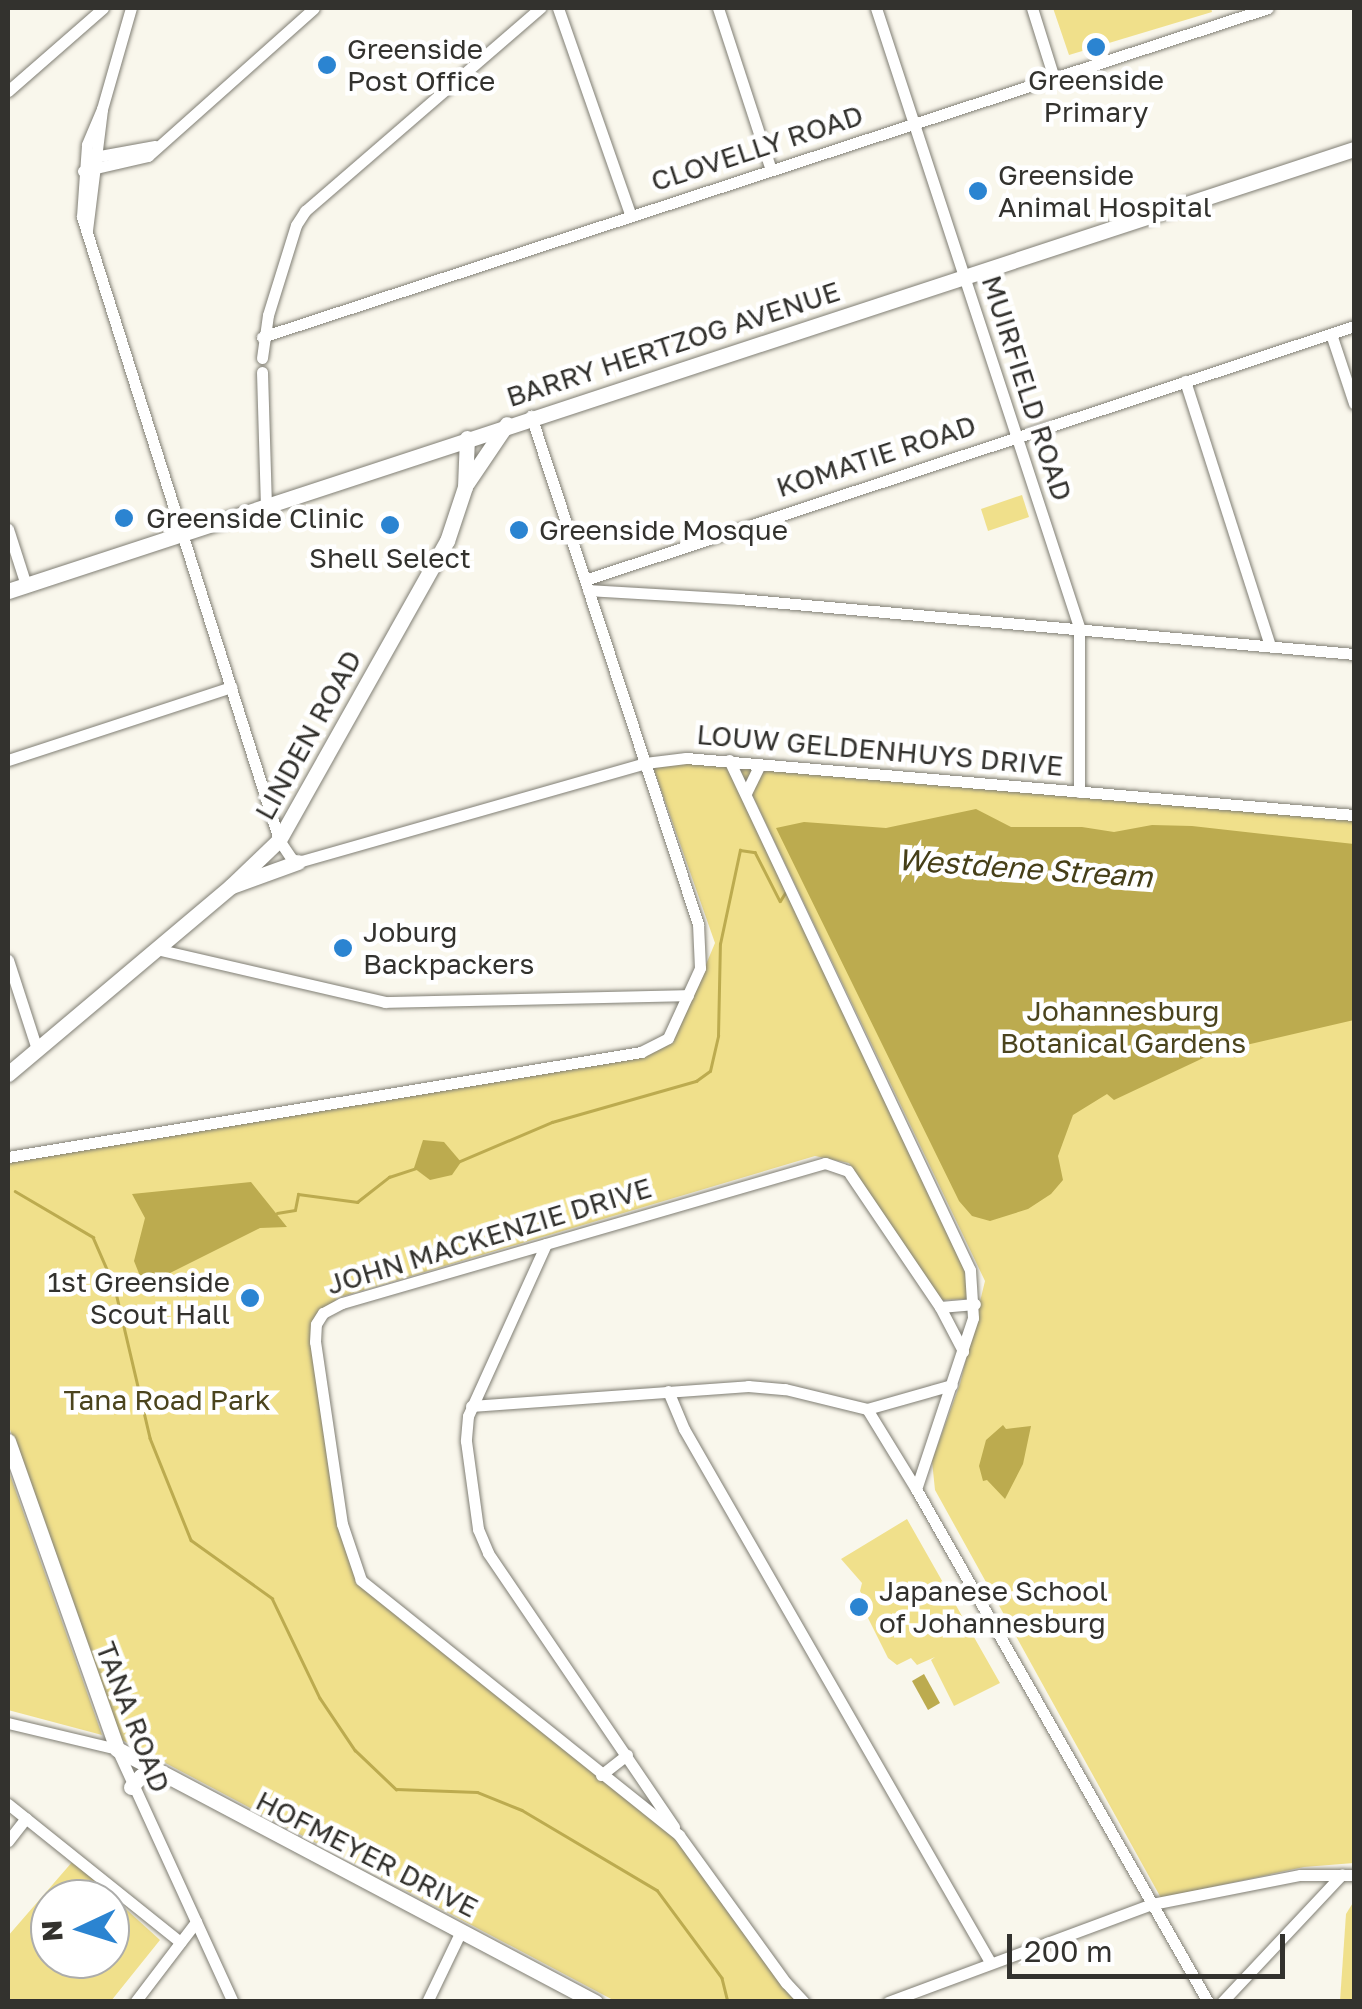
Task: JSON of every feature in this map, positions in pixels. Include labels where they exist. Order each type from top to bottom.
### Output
[{"type":"main road","name":"BARRY HERTZOG AVENUE","points":[[8,591],[531,416],[1354,149]]},
{"type":"main road","points":[[464,487],[507,424]]},
{"type":"main road","name":"LINDEN ROAD","points":[[8,1074],[231,886],[279,840],[447,541],[464,487],[466,438]]},
{"type":"main road","points":[[231,886],[298,862]]},
{"type":"main road","name":"TANA ROAD","points":[[8,1441],[117,1749]]},
{"type":"main road","name":"HOFMEYER DRIVE","points":[[117,1749],[157,1774],[595,2002]]},
{"type":"main road","points":[[132,1787],[141,1776],[157,1774]]},
{"type":"street","points":[[8,90],[103,8]]},
{"type":"street","points":[[89,165],[130,8]]},
{"type":"street","points":[[89,165],[148,156],[154,146],[314,8]]},
{"type":"street","points":[[262,358],[262,337],[296,225],[305,211],[540,8]]},
{"type":"street","points":[[558,8],[631,216]]},
{"type":"street","points":[[718,8],[772,170]]},
{"type":"street","name":"MUIRFIELD ROAD","points":[[876,8],[1079,627],[1079,792]]},
{"type":"street","points":[[1032,8],[1054,78]]},
{"type":"street","name":"CLOVELLY ROAD","points":[[262,337],[1054,78],[1240,12],[1268,8]]},
{"type":"street","points":[[102,109],[93,123],[81,210],[279,840],[285,854],[298,862]]},
{"type":"street","points":[[101,130],[124,153]]},
{"type":"street","points":[[89,165],[154,146]]},
{"type":"street","name":"KOMATIE ROAD","points":[[587,585],[1016,436],[1354,326]]},
{"type":"street","points":[[1331,334],[1354,403]]},
{"type":"street","points":[[262,372],[266,505]]},
{"type":"street","points":[[1186,381],[1270,646]]},
{"type":"street","points":[[8,1158],[649,1050],[668,1038],[700,968],[702,944],[531,416]]},
{"type":"street","points":[[8,529],[26,584]]},
{"type":"street","points":[[587,585],[1354,654]]},
{"type":"street","points":[[8,760],[231,686]]},
{"type":"street","points":[[729,760],[965,1258],[975,1304],[964,1351],[916,1489]]},
{"type":"street","name":"LOUW GELDENHUYS DRIVE","points":[[298,862],[645,763],[729,760],[1354,815]]},
{"type":"street","points":[[746,793],[760,764]]},
{"type":"street","points":[[156,949],[385,1002],[688,995]]},
{"type":"street","points":[[8,960],[37,1049]]},
{"type":"street","name":"JOHN MACKENZIE DRIVE","points":[[804,2002],[786,1984],[678,1835],[361,1580],[346,1544],[315,1342],[319,1318],[342,1303],[794,1169],[834,1164],[848,1171],[940,1307],[964,1351]]},
{"type":"street","points":[[546,1244],[471,1406],[466,1441],[483,1545],[678,1835]]},
{"type":"street","points":[[940,1307],[975,1304]]},
{"type":"street","points":[[471,1406],[767,1387],[867,1410],[952,1385]]},
{"type":"street","points":[[668,1391],[684,1429],[990,1962]]},
{"type":"street","points":[[867,1410],[916,1489],[1208,2002]]},
{"type":"street","points":[[8,1723],[117,1749]]},
{"type":"street","name":"TANA ROAD","points":[[117,1749],[232,2002]]},
{"type":"street","points":[[601,1775],[627,1755]]},
{"type":"street","points":[[8,1804],[180,1942]]},
{"type":"street","points":[[8,1841],[26,1818]]},
{"type":"street","points":[[888,2002],[1152,1904],[1289,1877],[1348,1874]]},
{"type":"street","points":[[1222,2002],[1348,1874]]},
{"type":"street","points":[[134,2002],[196,1922]]},
{"type":"street","points":[[427,2002],[461,1931]]},
{"type":"green space","points":[[1053,8],[1211,8],[1212,12],[1069,55]]},
{"type":"green space","points":[[1022,495],[1029,517],[988,531],[981,509]]},
{"type":"green space","name":"Tana Road Park","points":[[652,764],[727,764],[964,1265],[969,1299],[939,1300],[849,1163],[815,1156],[337,1298],[318,1330],[348,1547],[363,1579],[680,1831],[803,2001],[615,2001],[122,1740],[8,1424],[8,1156],[673,1043],[715,943]]},
{"type":"green space","name":"Johannesburg Botanical Gardens","points":[[738,765],[1354,817],[1354,1863],[1304,1867],[1161,1898],[935,1490],[932,1461],[960,1384],[985,1281]]},
{"type":"green space","points":[[9,1472],[102,1735],[8,1710]]},
{"type":"green space","points":[[907,1519],[1000,1683],[954,1706],[931,1660],[935,1657],[917,1665],[911,1658],[897,1665],[888,1658],[867,1616],[872,1611],[860,1591],[862,1583],[841,1559]]},
{"type":"green space","points":[[73,1861],[93,1879],[57,1879]]},
{"type":"green space","points":[[1354,1901],[1354,2001],[1340,2001],[1346,1914]]},
{"type":"green space","points":[[30,1911],[30,1979],[129,1979],[111,2001],[8,2002],[8,1936]]},
{"type":"green space","points":[[130,1913],[160,1940],[130,1977]]},
{"type":"water","name":"Westdene Stream","points":[[976,809],[1011,827],[1082,827],[1114,832],[1152,825],[1192,826],[1354,844],[1354,1020],[1216,1052],[1114,1100],[1107,1094],[1073,1115],[1058,1156],[1063,1180],[1051,1194],[1028,1209],[990,1221],[972,1216],[959,1201],[776,828],[804,822],[886,828]]},
{"type":"water","points":[[423,1140],[444,1142],[461,1162],[452,1175],[430,1180],[414,1168]]},
{"type":"water","points":[[251,1182],[287,1227],[260,1228],[168,1274],[140,1276],[134,1261],[145,1218],[132,1194]]},
{"type":"water","points":[[1003,1425],[1006,1429],[1031,1426],[1023,1464],[1005,1499],[987,1480],[983,1481],[979,1466],[986,1440]]},
{"type":"water","points":[[924,1674],[940,1703],[928,1710],[912,1681]]},
{"type":"waterway","points":[[458,1162],[552,1122],[696,1081],[710,1071],[718,1036],[720,944],[740,850],[755,852],[780,901],[787,890]]},
{"type":"waterway","points":[[277,1213],[295,1210],[298,1194],[357,1202],[389,1177],[416,1168]]},
{"type":"waterway","points":[[15,1191],[93,1237],[113,1283],[140,1276]]},
{"type":"waterway","points":[[114,1284],[150,1438],[191,1540],[272,1598],[320,1698],[355,1750],[396,1789],[477,1792],[522,1810],[657,1890],[722,1978],[728,2002]]},
{"type":"place","name":"Greenside Primary","points":[[1096,47]]},
{"type":"place","name":"Greenside Post Office","points":[[327,65]]},
{"type":"place","name":"Greenside Animal Hospital","points":[[978,191]]},
{"type":"place","name":"Greenside Clinic","points":[[124,518]]},
{"type":"place","name":"Shell Select","points":[[390,525]]},
{"type":"place","name":"Greenside Mosque","points":[[519,530]]},
{"type":"place","name":"Joburg Backpackers","points":[[343,948]]},
{"type":"place","name":"1st Greenside Scout Hall","points":[[250,1298]]},
{"type":"place","name":"Japanese School of Johannesburg","points":[[859,1607]]}]
